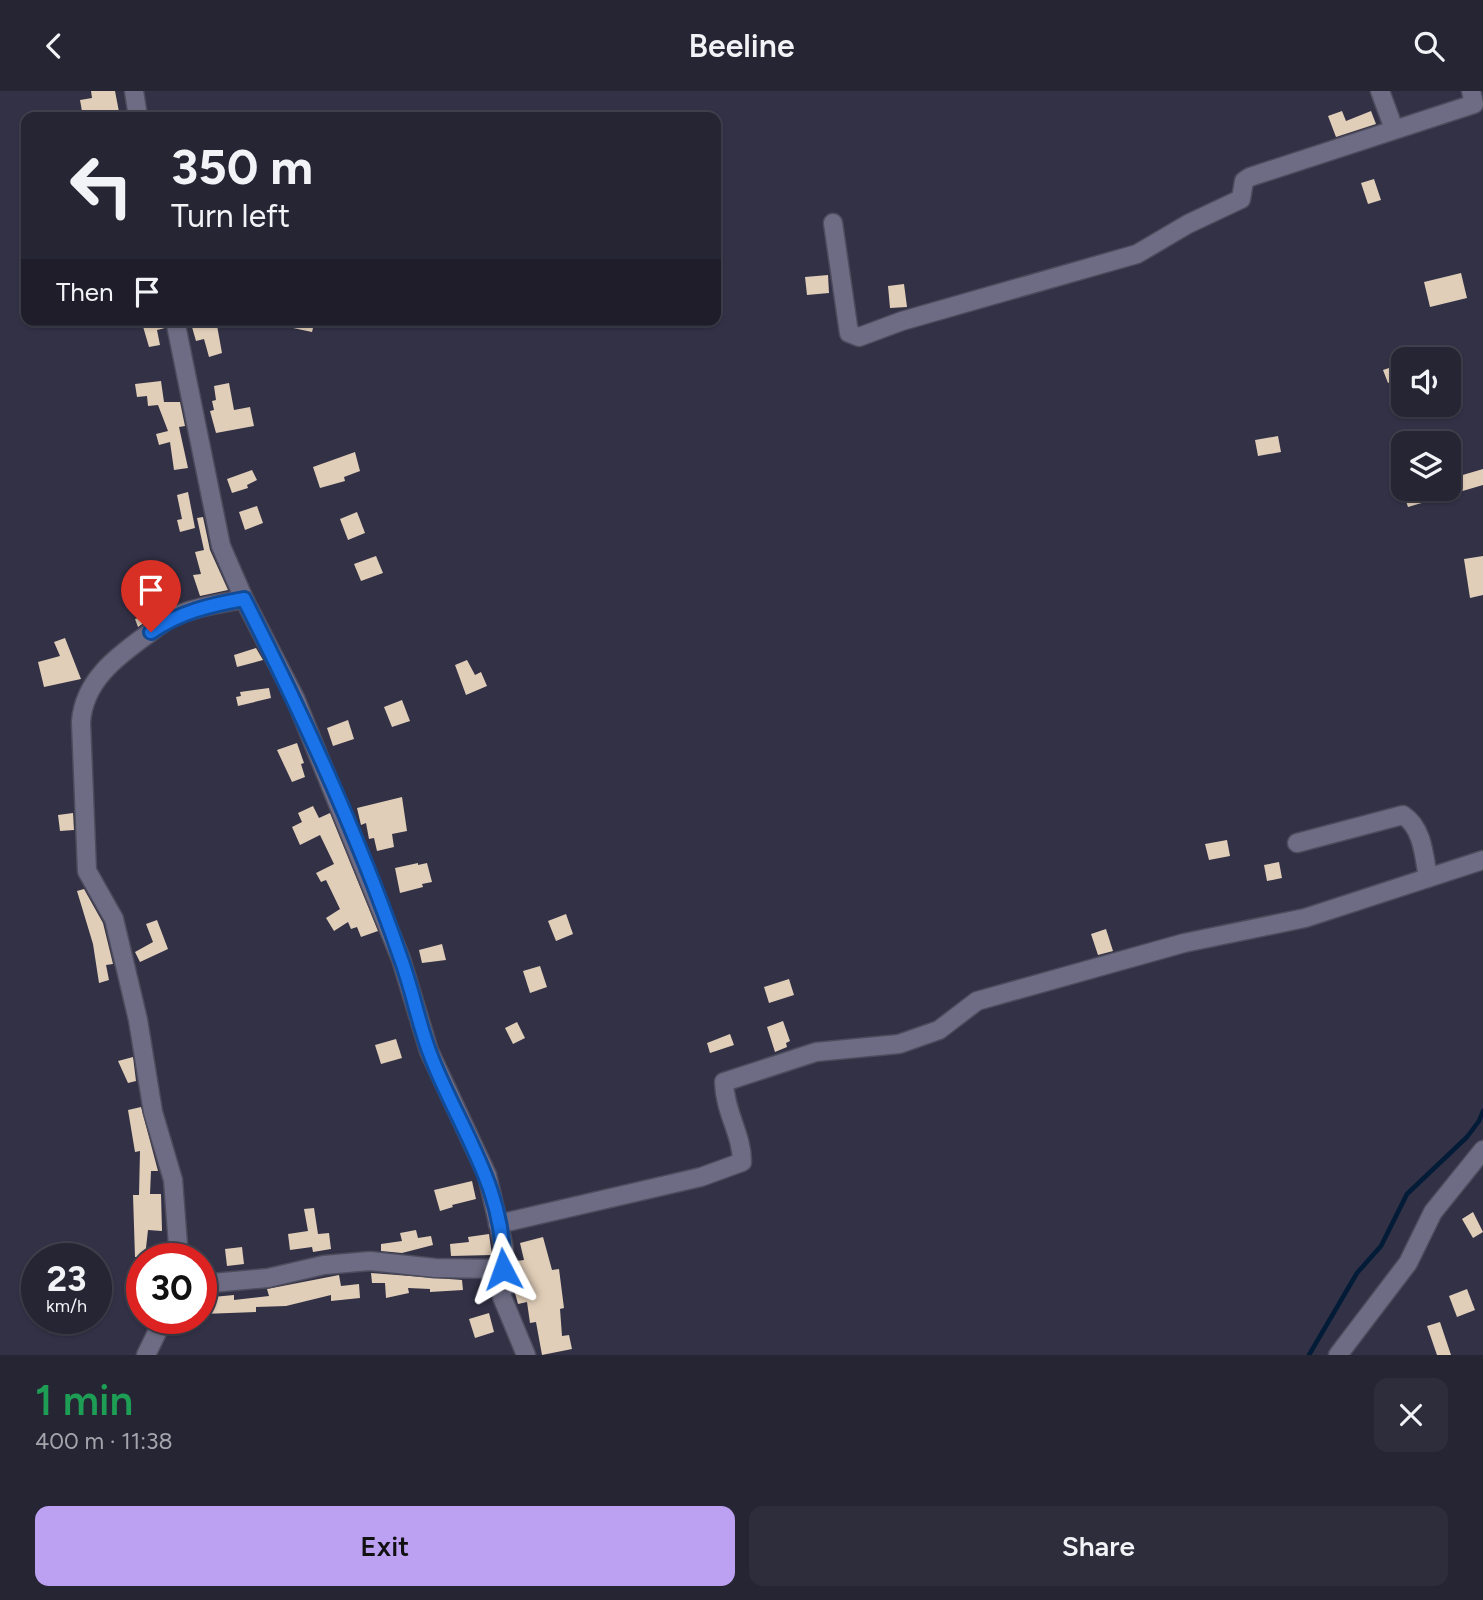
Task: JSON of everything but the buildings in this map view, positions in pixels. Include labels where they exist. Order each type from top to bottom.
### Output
[{"type":"street","points":[[134,91],[137,112]]},
{"type":"street","points":[[1380,91],[1394,129]]},
{"type":"street","points":[[833,223],[849,333],[859,337],[902,321],[1136,254],[1188,224],[1241,199],[1244,181],[1250,177],[1476,102]]},
{"type":"street","points":[[177,326],[221,546],[244,599],[295,698],[348,823],[401,959],[429,1051],[487,1175],[504,1248],[502,1297],[526,1355]]},
{"type":"street","points":[[177,1243],[173,1179],[153,1112],[138,1020],[114,919],[87,871],[82,709],[101,671],[172,617],[210,605],[244,599]]},
{"type":"street","points":[[1297,843],[1403,815],[1413,822],[1419,834],[1428,878]]},
{"type":"street","points":[[498,1224],[701,1177],[742,1162],[742,1148],[724,1103],[724,1082],[816,1052],[899,1044],[939,1030],[977,1001],[1184,943],[1305,918],[1483,860]]},
{"type":"street","points":[[1338,1355],[1408,1263],[1433,1212],[1483,1150]]},
{"type":"street","points":[[217,1283],[268,1278],[324,1265],[370,1261],[435,1268],[503,1269]]},
{"type":"street","points":[[146,1355],[156,1334]]},
{"type":"waterway","points":[[1309,1355],[1357,1273],[1381,1246],[1407,1194],[1467,1137],[1483,1111]]},
{"type":"route","points":[[151,632],[172,617],[210,605],[244,599],[295,698],[348,823],[401,959],[429,1051],[487,1175],[504,1248],[503,1269]]}]
